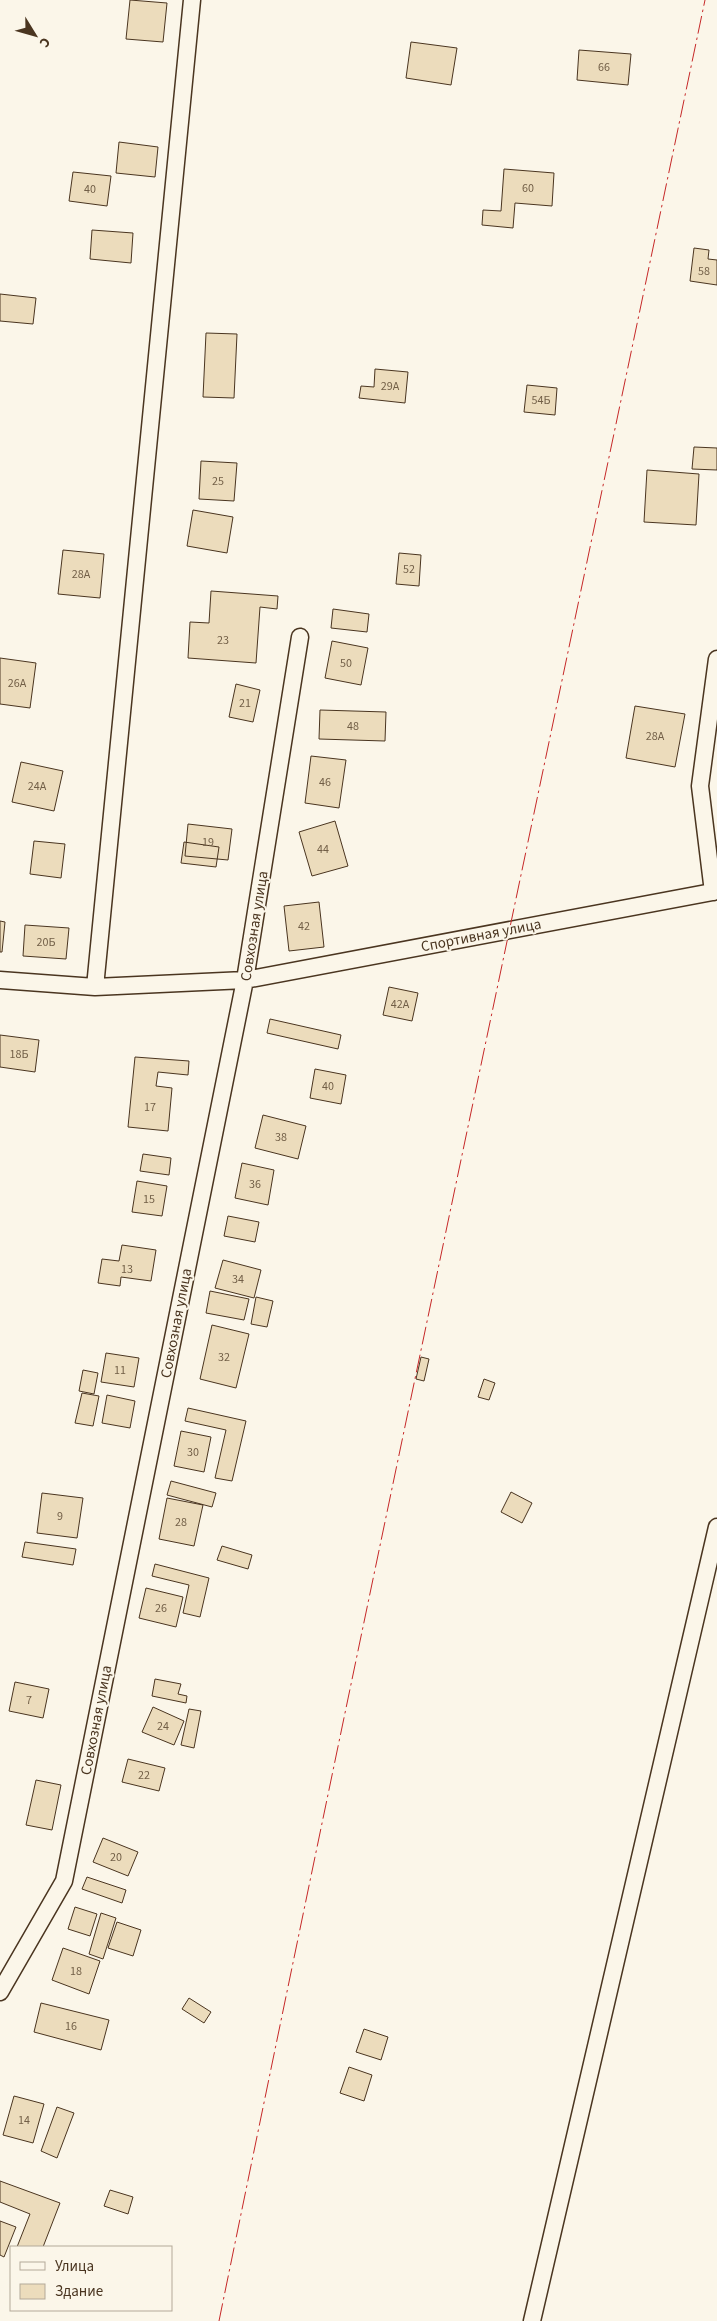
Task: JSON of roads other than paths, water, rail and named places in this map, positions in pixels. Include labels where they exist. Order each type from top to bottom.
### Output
[{"type":"street","points":[[95,987],[192,0]]},
{"type":"street","name":"Совхозная улица","points":[[0,1992],[64,1881],[245,980],[300,637]]},
{"type":"street","points":[[715,892],[700,786],[717,659]]},
{"type":"street","name":"Спортивная улица","points":[[0,980],[95,987],[245,980],[715,892]]},
{"type":"street","points":[[532,2321],[717,1526]]}]
